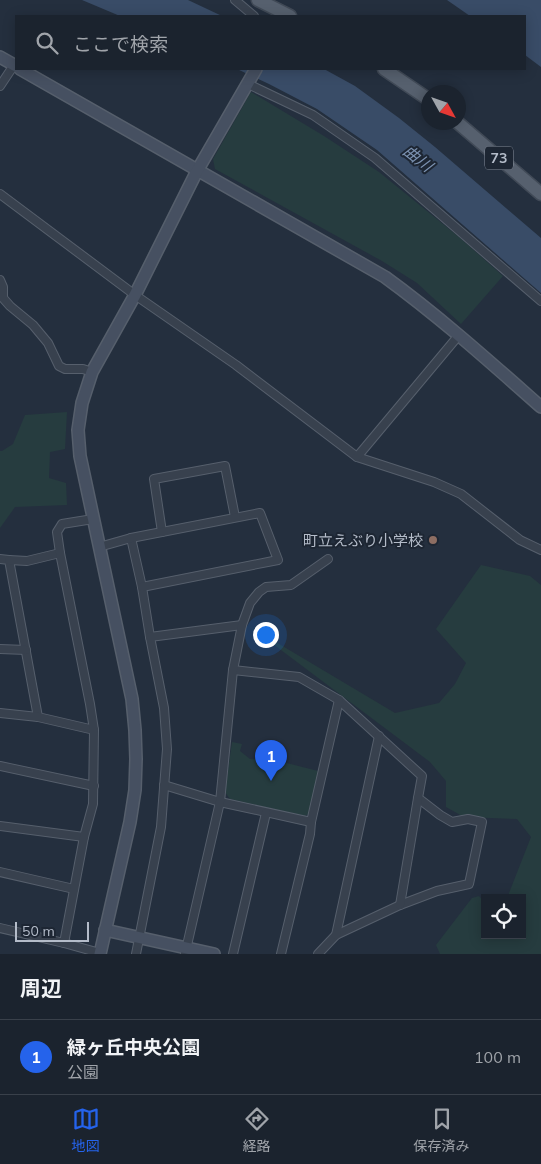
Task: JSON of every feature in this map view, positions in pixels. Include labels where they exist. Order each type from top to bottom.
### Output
[{"type":"main road","points":[[258,0],[288,15]]},
{"type":"main road","points":[[385,70],[421,94]]},
{"type":"main road","name":"73","points":[[466,130],[541,194]]},
{"type":"street","points":[[235,0],[253,15]]},
{"type":"street","points":[[0,57],[15,66]]},
{"type":"street","points":[[0,86],[15,69]]},
{"type":"street","points":[[22,70],[384,277],[459,335],[541,407]]},
{"type":"street","points":[[0,928],[64,943],[100,954],[130,822],[135,790],[136,759],[132,699],[80,456],[78,430],[82,403],[92,372],[135,295],[197,171],[255,70]]},
{"type":"street","points":[[249,82],[313,115],[375,158],[541,301]]},
{"type":"street","points":[[0,194],[135,295],[236,365],[357,457],[434,482],[461,494],[520,540],[541,550]]},
{"type":"street","points":[[0,280],[3,287],[3,298],[34,325],[48,343],[59,366],[65,369],[83,369],[92,372]]},
{"type":"street","points":[[357,457],[459,335]]},
{"type":"street","points":[[162,532],[154,479],[225,466],[235,517]]},
{"type":"street","points":[[100,547],[131,538],[260,512],[278,560],[142,587]]},
{"type":"street","points":[[64,943],[84,837],[93,804],[94,730],[57,532],[62,524],[93,519]]},
{"type":"street","points":[[131,538],[164,708],[167,750],[161,827],[136,954]]},
{"type":"street","points":[[0,559],[27,560],[60,553]]},
{"type":"street","points":[[185,951],[220,802],[234,670],[242,625],[250,603],[258,592],[266,587],[290,585],[328,559]]},
{"type":"street","points":[[9,560],[38,717]]},
{"type":"street","points":[[150,637],[242,625]]},
{"type":"street","points":[[0,649],[26,650]]},
{"type":"street","points":[[234,670],[299,677],[339,700],[422,776],[400,905]]},
{"type":"street","points":[[281,954],[310,834],[311,822],[339,700]]},
{"type":"street","points":[[0,713],[38,717],[94,730]]},
{"type":"street","points":[[336,935],[380,736]]},
{"type":"street","points":[[0,766],[94,786]]},
{"type":"street","points":[[164,785],[220,802],[311,822]]},
{"type":"street","points":[[318,954],[336,935],[400,905],[437,891],[469,884],[482,822],[468,818],[452,822],[418,798]]},
{"type":"street","points":[[234,954],[266,813]]},
{"type":"street","points":[[0,826],[84,837]]},
{"type":"street","points":[[0,872],[74,889]]},
{"type":"street","points":[[105,930],[185,951],[214,954]]},
{"type":"green space","points":[[251,92],[379,172],[459,237],[503,276],[461,324],[417,283],[382,261],[215,169],[213,159]]},
{"type":"green space","points":[[67,412],[65,449],[50,452],[49,478],[66,483],[67,505],[15,507],[0,528],[0,451],[13,444],[25,415]]},
{"type":"green space","points":[[481,565],[530,576],[541,585],[541,954],[440,954],[436,945],[472,898],[479,896],[481,898],[481,939],[526,939],[526,894],[509,894],[531,837],[517,819],[464,817],[446,807],[446,781],[430,762],[249,626],[395,713],[439,703],[455,684],[466,663],[436,629]]},
{"type":"green space","points":[[232,742],[242,744],[240,751],[250,759],[275,760],[318,771],[310,813],[305,816],[230,799],[225,792]]},
{"type":"water","points":[[82,0],[188,0],[220,15],[118,15]]},
{"type":"water","points":[[447,0],[541,0],[541,67],[526,56],[526,15],[469,15]]},
{"type":"water","name":"曲川","points":[[239,70],[326,70],[355,86],[399,118],[541,238],[541,293],[377,150],[317,109]]},
{"type":"place","name":"町立えぶり小学校","points":[[433,540]]},
{"type":"place","name":"緑ヶ丘中央公園","points":[[271,781]]}]
